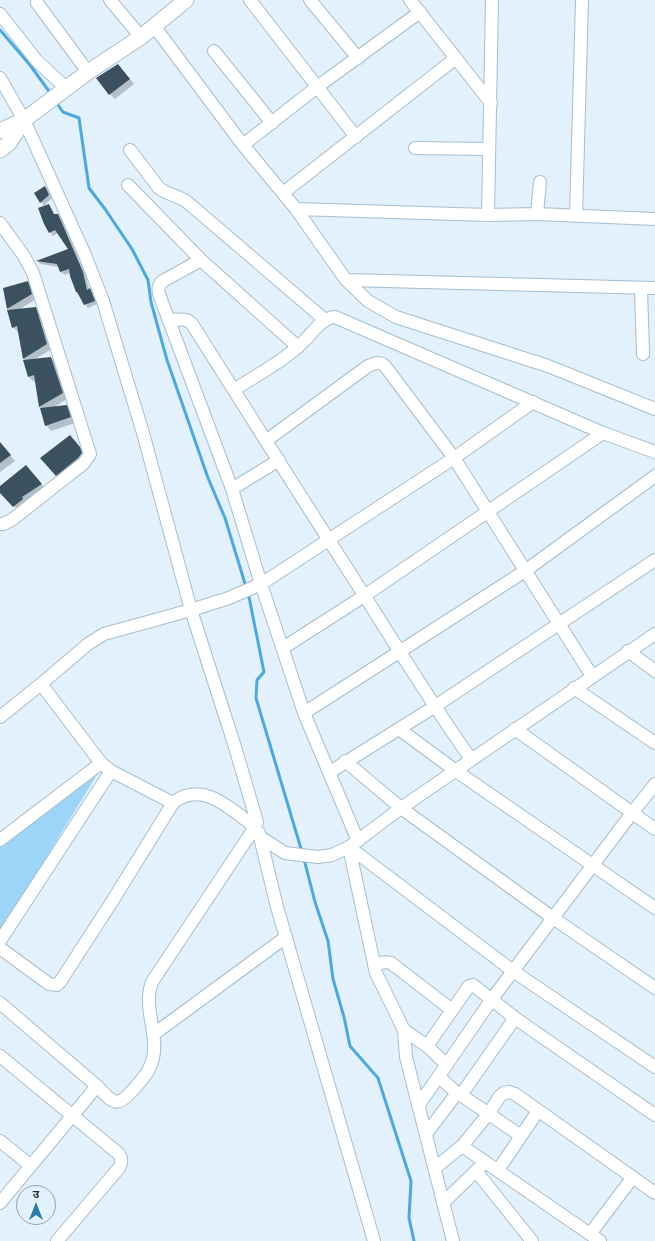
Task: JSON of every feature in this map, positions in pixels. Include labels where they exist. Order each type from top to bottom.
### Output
[{"type":"street","points":[[110,0],[140,37]]},
{"type":"street","points":[[0,130],[24,120],[88,72],[140,37],[186,0]]},
{"type":"street","points":[[250,0],[356,137]]},
{"type":"street","points":[[310,0],[358,58]]},
{"type":"street","points":[[410,0],[491,103]]},
{"type":"street","points":[[488,215],[492,0]]},
{"type":"street","points":[[576,216],[582,0]]},
{"type":"street","points":[[37,3],[88,72]]},
{"type":"street","points":[[243,145],[317,87],[420,12]]},
{"type":"street","points":[[0,14],[37,60],[64,90]]},
{"type":"street","points":[[154,26],[243,145],[296,209],[346,280],[368,301],[396,317],[548,366],[655,409]]},
{"type":"street","points":[[214,51],[272,123]]},
{"type":"street","points":[[283,193],[456,58]]},
{"type":"street","points":[[0,78],[24,120],[85,255],[103,301],[143,433],[191,610],[235,747],[277,907],[374,1241]]},
{"type":"street","points":[[0,150],[9,144],[24,120]]},
{"type":"street","points":[[415,148],[490,149]]},
{"type":"street","points":[[130,150],[159,188],[164,192],[173,194],[186,201],[325,320]]},
{"type":"street","points":[[536,214],[540,182]]},
{"type":"street","points":[[128,185],[201,260],[298,347]]},
{"type":"street","points":[[296,209],[488,215],[536,214],[655,219]]},
{"type":"street","points":[[0,223],[24,256],[33,273],[90,454],[84,463],[13,519],[4,524],[0,524]]},
{"type":"street","points":[[201,260],[159,284],[159,294],[232,489],[256,587],[283,648],[304,713],[330,772],[353,844],[374,965],[378,979],[404,1030],[406,1057],[454,1241]]},
{"type":"street","points":[[346,280],[655,288]]},
{"type":"street","points":[[641,288],[643,354]]},
{"type":"street","points":[[234,390],[287,356],[325,320],[330,317],[335,317],[603,433],[655,452]]},
{"type":"street","points":[[168,320],[183,319],[190,321],[267,440],[328,540],[434,707],[471,760]]},
{"type":"street","points":[[267,440],[368,366],[374,363],[381,363],[385,366],[454,458],[592,676]]},
{"type":"street","points":[[0,716],[88,644],[104,634],[191,610],[229,598],[256,587],[454,458],[533,402]]},
{"type":"street","points":[[283,648],[364,596],[603,433]]},
{"type":"street","points":[[232,489],[279,460]]},
{"type":"street","points":[[304,713],[525,571],[655,476]]},
{"type":"street","points":[[330,772],[345,761],[434,707],[655,560]]},
{"type":"street","points":[[0,948],[49,984],[57,985],[114,900],[173,803],[181,797],[195,794],[208,796],[221,802],[257,829],[285,853],[318,857],[332,855],[353,844],[401,808],[628,651],[655,634]]},
{"type":"street","points":[[628,651],[655,671]]},
{"type":"street","points":[[41,684],[106,767],[173,803]]},
{"type":"street","points":[[574,688],[655,743]]},
{"type":"street","points":[[399,729],[456,771],[655,908]]},
{"type":"street","points":[[515,729],[655,829]]},
{"type":"street","points":[[345,761],[401,808],[553,918],[655,988]]},
{"type":"street","points":[[0,840],[106,767]]},
{"type":"street","points":[[0,941],[106,767]]},
{"type":"street","points":[[418,1106],[492,999],[655,784]]},
{"type":"street","points":[[0,1003],[97,1086],[111,1100],[120,1102],[150,1068],[154,1047],[154,1034],[148,999],[152,982],[257,829]]},
{"type":"street","points":[[353,844],[513,971],[655,1067]]},
{"type":"street","points":[[154,1034],[286,937]]},
{"type":"street","points":[[374,965],[382,962],[391,963],[452,1010]]},
{"type":"street","points":[[427,1046],[469,986],[474,985],[515,1018],[655,1115]]},
{"type":"street","points":[[426,1134],[459,1094],[515,1018]]},
{"type":"street","points":[[404,1030],[427,1046],[447,1065]]},
{"type":"street","points":[[0,1056],[72,1114],[122,1158],[122,1163],[57,1241]]},
{"type":"street","points":[[438,1077],[459,1094],[521,1136]]},
{"type":"street","points":[[0,1203],[72,1114],[97,1086]]},
{"type":"street","points":[[435,1168],[462,1146],[489,1113],[500,1096],[509,1092],[515,1094],[655,1193]]},
{"type":"street","points":[[498,1170],[538,1111]]},
{"type":"street","points":[[0,1141],[31,1166]]},
{"type":"street","points":[[462,1146],[595,1238],[633,1177]]},
{"type":"street","points":[[443,1203],[486,1162]]},
{"type":"street","points":[[476,1171],[532,1241]]},
{"type":"shaded area","points":[[100,770],[0,933],[0,846]]},
{"type":"building","points":[[118,64],[130,79],[109,95],[96,78]]},
{"type":"building","points":[[45,186],[49,195],[40,203],[34,193]]},
{"type":"building","points":[[49,204],[54,214],[58,214],[83,272],[87,290],[90,288],[95,301],[84,305],[76,292],[69,269],[60,272],[57,264],[36,261],[68,249],[55,230],[49,233],[44,224],[38,208]]},
{"type":"building","points":[[28,281],[32,294],[7,309],[3,288]]},
{"type":"building","points":[[36,307],[47,344],[23,359],[17,326],[12,328],[7,310]]},
{"type":"building","points":[[51,357],[63,393],[39,407],[34,375],[28,377],[23,360]]},
{"type":"building","points":[[67,405],[71,417],[45,426],[40,408]]},
{"type":"building","points":[[70,435],[80,447],[82,453],[56,476],[40,458]]},
{"type":"building","points":[[0,442],[11,455],[0,463]]},
{"type":"building","points":[[26,465],[42,484],[22,497],[23,499],[13,507],[0,493],[0,486]]},
{"type":"waterway","points":[[0,30],[30,65],[51,94]]},
{"type":"waterway","points":[[56,102],[63,112],[79,118],[89,188],[132,249],[148,280],[151,302],[167,360],[208,478],[225,518],[246,587]]},
{"type":"waterway","points":[[248,592],[264,672],[257,680],[256,698],[302,852]]},
{"type":"waterway","points":[[304,859],[315,902],[328,941],[333,979],[344,1017],[350,1046],[378,1078],[411,1181],[409,1218],[414,1241]]}]
